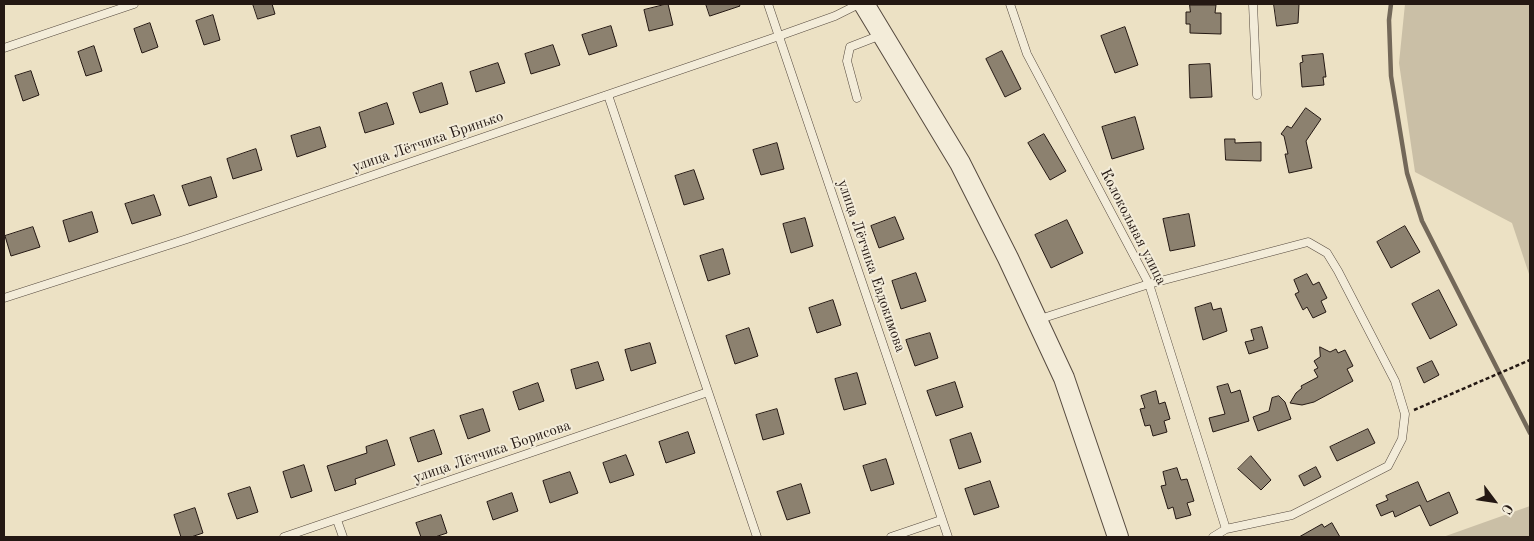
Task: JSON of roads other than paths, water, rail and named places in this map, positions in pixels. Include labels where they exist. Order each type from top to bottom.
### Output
[{"type":"street","points":[[864,4],[960,163],[1037,320],[1064,378],[1118,537]]},
{"type":"lane","points":[[4,48],[134,4]]},
{"type":"lane","name":"улица Лётчика Евдокимова","points":[[768,4],[948,537]]},
{"type":"lane","name":"улица Лётчика Бринько","points":[[4,298],[197,235],[608,95],[835,16],[859,4]]},
{"type":"lane","name":"Колокольная улица","points":[[1010,4],[1027,54],[1148,284],[1226,529]]},
{"type":"lane","points":[[1253,4],[1257,96]]},
{"type":"lane","points":[[857,98],[847,61],[850,47],[883,35]]},
{"type":"lane","points":[[608,95],[757,537]]},
{"type":"lane","points":[[1037,320],[1148,284],[1308,242],[1326,253],[1338,271],[1395,381],[1405,414],[1402,438],[1388,466],[1292,516],[1226,529],[1213,537]]},
{"type":"lane","name":"улица Лётчика Борисова","points":[[284,537],[708,392]]},
{"type":"lane","points":[[337,520],[343,537]]},
{"type":"lane","points":[[892,537],[942,520]]},
{"type":"waterway","points":[[1391,4],[1389,20],[1391,76],[1407,173],[1422,221],[1530,433]]}]
